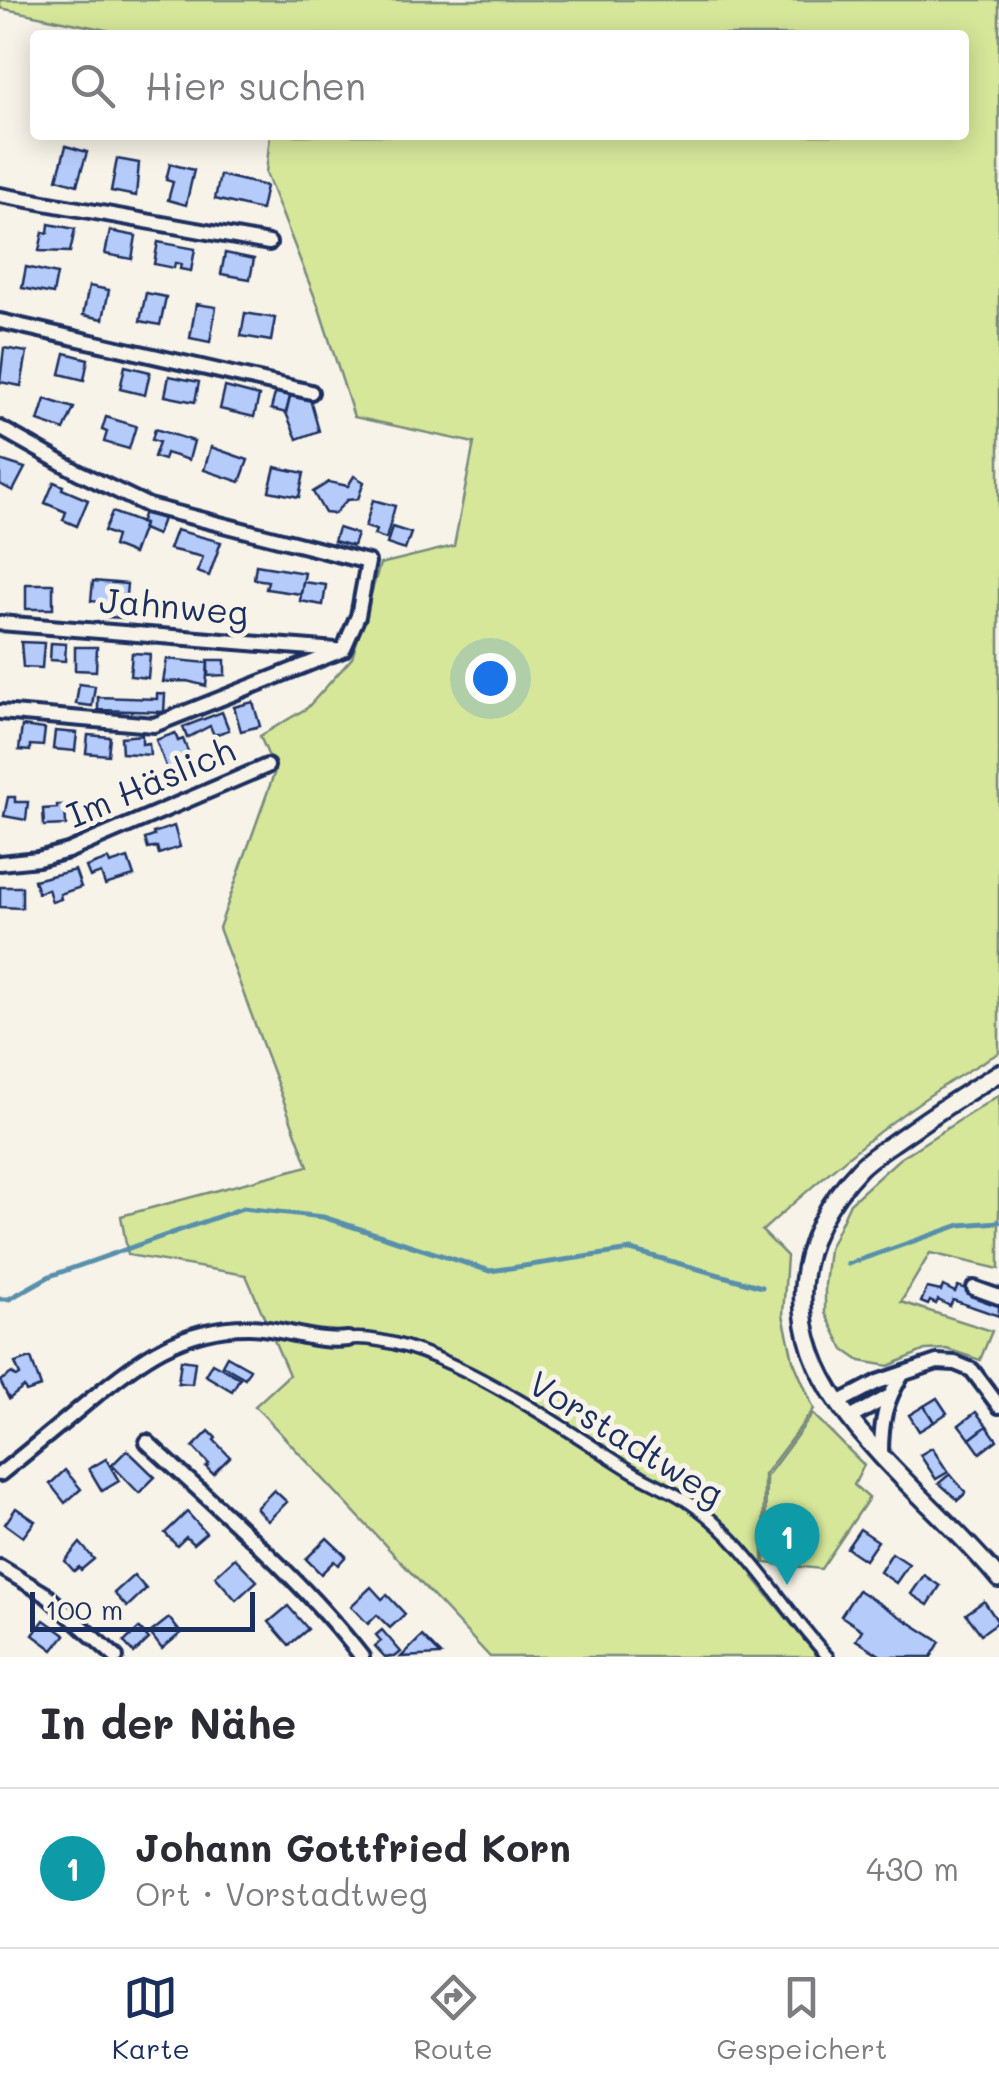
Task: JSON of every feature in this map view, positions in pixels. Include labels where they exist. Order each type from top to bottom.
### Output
[{"type":"street","points":[[0,195],[269,243]]},
{"type":"street","points":[[0,320],[311,392]]},
{"type":"street","points":[[0,428],[149,506],[368,562],[358,616],[343,650],[154,724],[0,712]]},
{"type":"street","name":"Jahnweg","points":[[0,623],[343,650]]},
{"type":"street","name":"Im Häslich","points":[[0,863],[68,851],[267,766]]},
{"type":"street","points":[[999,1073],[863,1164],[838,1193],[817,1228],[803,1272],[801,1302],[810,1347],[838,1403],[999,1579]]},
{"type":"street","points":[[974,1288],[999,1296]]},
{"type":"street","points":[[0,1474],[129,1367],[180,1338],[204,1331],[251,1327],[312,1340],[348,1340]]},
{"type":"street","name":"Vorstadtweg","points":[[348,1340],[368,1340],[422,1352],[525,1406],[691,1503],[746,1554],[828,1657]]},
{"type":"street","points":[[838,1403],[878,1382],[937,1362],[954,1362],[972,1370],[999,1406]]},
{"type":"street","points":[[880,1452],[888,1397],[902,1375]]},
{"type":"street","points":[[850,1418],[888,1397]]},
{"type":"street","points":[[147,1442],[253,1539],[362,1657]]},
{"type":"street","points":[[0,1567],[45,1594],[116,1657]]},
{"type":"green space","points":[[0,0],[999,0],[999,1053],[905,1113],[762,1231],[787,1256],[783,1315],[793,1360],[814,1409],[764,1475],[763,1563],[753,1577],[818,1657],[490,1657],[255,1406],[289,1375],[246,1275],[128,1255],[121,1216],[308,1166],[219,928],[275,771],[260,736],[307,708],[352,658],[380,564],[454,546],[474,443],[354,417],[319,308],[266,173],[269,140],[969,140],[969,30],[106,30],[0,8]]},
{"type":"green space","points":[[999,1095],[999,1269],[930,1253],[901,1302],[992,1331],[980,1360],[947,1349],[925,1350],[889,1366],[860,1361],[844,1350],[825,1313],[829,1249],[850,1203],[899,1159]]},
{"type":"green space","points":[[813,1414],[864,1465],[854,1485],[869,1498],[821,1569],[765,1563],[766,1477]]},
{"type":"building","points":[[66,146],[87,152],[77,185],[57,179]]},
{"type":"building","points":[[117,159],[139,163],[136,196],[111,191]]},
{"type":"building","points":[[170,164],[194,170],[186,205],[168,200],[173,182],[166,180]]},
{"type":"building","points":[[220,175],[266,186],[261,210],[215,199]]},
{"type":"building","points":[[49,224],[75,229],[70,252],[39,251]]},
{"type":"building","points":[[110,231],[136,236],[132,259],[105,254]]},
{"type":"building","points":[[158,242],[195,249],[191,271],[180,269],[181,264],[175,263],[174,268],[154,264]]},
{"type":"building","points":[[225,253],[254,259],[250,279],[221,274]]},
{"type":"building","points":[[26,267],[57,274],[53,294],[22,288]]},
{"type":"building","points":[[89,286],[109,290],[103,319],[83,315]]},
{"type":"building","points":[[146,293],[166,297],[160,325],[140,321]]},
{"type":"building","points":[[196,304],[216,307],[210,342],[190,338]]},
{"type":"building","points":[[245,313],[275,318],[271,341],[241,336]]},
{"type":"building","points":[[4,348],[27,352],[21,386],[0,382]]},
{"type":"building","points":[[65,353],[88,359],[84,380],[60,374]]},
{"type":"building","points":[[125,366],[150,372],[145,395],[120,389]]},
{"type":"building","points":[[169,376],[199,382],[195,402],[165,396]]},
{"type":"building","points":[[225,387],[259,396],[254,417],[220,409]]},
{"type":"building","points":[[276,390],[291,393],[286,413],[271,409]]},
{"type":"building","points":[[291,393],[310,399],[319,431],[297,439],[286,413]]},
{"type":"building","points":[[45,399],[74,408],[64,430],[38,421]]},
{"type":"building","points":[[106,417],[136,426],[129,449],[104,442]]},
{"type":"building","points":[[155,429],[194,441],[189,460],[166,453],[164,460],[154,457],[159,442],[152,440]]},
{"type":"building","points":[[211,447],[248,460],[240,482],[204,470]]},
{"type":"building","points":[[0,460],[25,468],[13,491],[0,484]]},
{"type":"building","points":[[275,467],[304,473],[299,497],[269,491]]},
{"type":"building","points":[[354,476],[364,482],[358,499],[347,500],[334,514],[325,513],[313,492],[329,482],[348,486]]},
{"type":"building","points":[[54,482],[88,500],[77,526],[63,520],[66,512],[45,503]]},
{"type":"building","points":[[373,500],[395,506],[386,539],[365,527]]},
{"type":"building","points":[[112,512],[144,524],[133,554],[113,546],[116,536],[104,531]]},
{"type":"building","points":[[144,512],[163,519],[157,535],[143,529],[144,524],[140,523]]},
{"type":"building","points":[[392,527],[411,533],[405,550],[387,544]]},
{"type":"building","points":[[338,528],[357,534],[353,546],[334,541]]},
{"type":"building","points":[[176,530],[221,542],[209,576],[197,572],[203,557],[169,549]]},
{"type":"building","points":[[256,565],[305,573],[301,594],[266,589],[268,581],[254,579]]},
{"type":"building","points":[[93,581],[127,584],[124,618],[107,617],[108,603],[91,601]]},
{"type":"building","points":[[303,582],[326,585],[323,605],[300,601]]},
{"type":"building","points":[[26,584],[53,584],[53,609],[26,609]]},
{"type":"building","points":[[21,642],[44,643],[42,668],[23,667]]},
{"type":"building","points":[[51,643],[66,644],[65,661],[50,660]]},
{"type":"building","points":[[75,647],[97,647],[96,671],[75,670]]},
{"type":"building","points":[[132,653],[150,654],[148,678],[130,676]]},
{"type":"building","points":[[167,659],[208,663],[206,686],[187,681],[163,682]]},
{"type":"building","points":[[208,660],[225,660],[225,675],[208,676]]},
{"type":"building","points":[[79,684],[95,686],[92,706],[76,704]]},
{"type":"building","points":[[157,693],[165,694],[164,712],[98,710],[98,697],[157,699]]},
{"type":"building","points":[[253,702],[260,726],[241,731],[234,707]]},
{"type":"building","points":[[222,712],[229,730],[214,735],[210,726],[187,738],[183,727]]},
{"type":"building","points":[[22,726],[45,729],[43,746],[30,745],[30,751],[19,750]]},
{"type":"building","points":[[55,731],[77,733],[75,751],[53,749]]},
{"type":"building","points":[[175,733],[178,741],[183,739],[189,754],[181,757],[183,763],[167,769],[156,740]]},
{"type":"building","points":[[88,735],[110,737],[108,755],[86,753]]},
{"type":"building","points":[[142,735],[142,744],[149,743],[150,755],[122,753],[121,737]]},
{"type":"building","points":[[8,797],[15,797],[15,802],[28,802],[26,820],[4,816]]},
{"type":"building","points":[[65,805],[66,825],[44,826],[43,809]]},
{"type":"building","points":[[174,826],[180,847],[159,854],[157,847],[148,849],[145,839]]},
{"type":"building","points":[[128,858],[134,876],[105,885],[101,873],[90,877],[86,867],[108,859],[110,864]]},
{"type":"building","points":[[75,870],[81,887],[60,894],[61,899],[52,902],[48,889],[38,893],[34,880]]},
{"type":"building","points":[[0,887],[22,887],[22,908],[0,907]]},
{"type":"building","points":[[943,1286],[955,1292],[958,1286],[999,1301],[999,1316],[953,1300],[950,1306],[938,1300],[928,1305],[921,1302],[927,1288],[941,1291]]},
{"type":"building","points":[[227,1356],[250,1369],[245,1378],[222,1365]]},
{"type":"building","points":[[31,1358],[41,1387],[26,1392],[24,1387],[9,1399],[0,1381],[12,1373],[20,1375],[15,1363]]},
{"type":"building","points":[[181,1360],[195,1362],[192,1384],[178,1383]]},
{"type":"building","points":[[212,1363],[240,1378],[232,1391],[205,1375]]},
{"type":"building","points":[[937,1398],[947,1413],[934,1422],[924,1406]]},
{"type":"building","points":[[924,1406],[934,1422],[919,1431],[909,1415]]},
{"type":"building","points":[[976,1412],[987,1426],[970,1439],[959,1425]]},
{"type":"building","points":[[987,1426],[997,1440],[980,1453],[970,1439]]},
{"type":"building","points":[[209,1431],[230,1457],[213,1474],[193,1447]]},
{"type":"building","points":[[932,1448],[948,1472],[936,1479],[920,1455]]},
{"type":"building","points":[[127,1450],[155,1477],[139,1493],[112,1465]]},
{"type":"building","points":[[106,1459],[119,1481],[102,1491],[89,1469]]},
{"type":"building","points":[[65,1470],[81,1489],[65,1503],[50,1484]]},
{"type":"building","points":[[950,1474],[966,1493],[958,1500],[939,1483]]},
{"type":"building","points":[[274,1490],[287,1502],[268,1521],[256,1508]]},
{"type":"building","points":[[16,1508],[35,1521],[23,1537],[5,1524]]},
{"type":"building","points":[[187,1512],[206,1533],[193,1544],[186,1537],[177,1546],[165,1533]]},
{"type":"building","points":[[860,1529],[878,1541],[865,1560],[847,1548]]},
{"type":"building","points":[[327,1538],[346,1556],[321,1574],[306,1559]]},
{"type":"building","points":[[80,1543],[94,1559],[74,1571],[65,1561]]},
{"type":"building","points":[[892,1553],[909,1564],[896,1583],[880,1572]]},
{"type":"building","points":[[235,1558],[257,1581],[236,1600],[215,1576]]},
{"type":"building","points":[[134,1575],[146,1589],[127,1607],[114,1593]]},
{"type":"building","points":[[924,1575],[940,1586],[928,1605],[911,1594]]},
{"type":"building","points":[[371,1587],[382,1599],[387,1595],[405,1614],[390,1628],[377,1615],[368,1624],[351,1606]]},
{"type":"building","points":[[858,1590],[940,1642],[931,1657],[883,1657],[856,1640],[862,1630],[841,1616]]},
{"type":"building","points":[[984,1601],[998,1622],[981,1634],[966,1614]]},
{"type":"building","points":[[288,1606],[308,1629],[289,1645],[269,1622]]},
{"type":"building","points":[[169,1618],[181,1633],[162,1649],[150,1633]]},
{"type":"building","points":[[44,1620],[65,1635],[53,1650],[33,1635]]},
{"type":"building","points":[[139,1628],[149,1639],[134,1653],[124,1642]]},
{"type":"building","points":[[382,1630],[401,1652],[395,1657],[385,1657],[375,1646],[381,1641],[376,1635]]},
{"type":"building","points":[[422,1636],[441,1655],[401,1657]]},
{"type":"waterway","points":[[0,1299],[9,1299],[50,1276],[243,1208],[323,1217],[490,1271],[631,1250],[762,1287]]},
{"type":"waterway","points":[[848,1264],[960,1225],[999,1222]]},
{"type":"place","name":"Johann Gottfried Korn","points":[[787,1585]]}]
